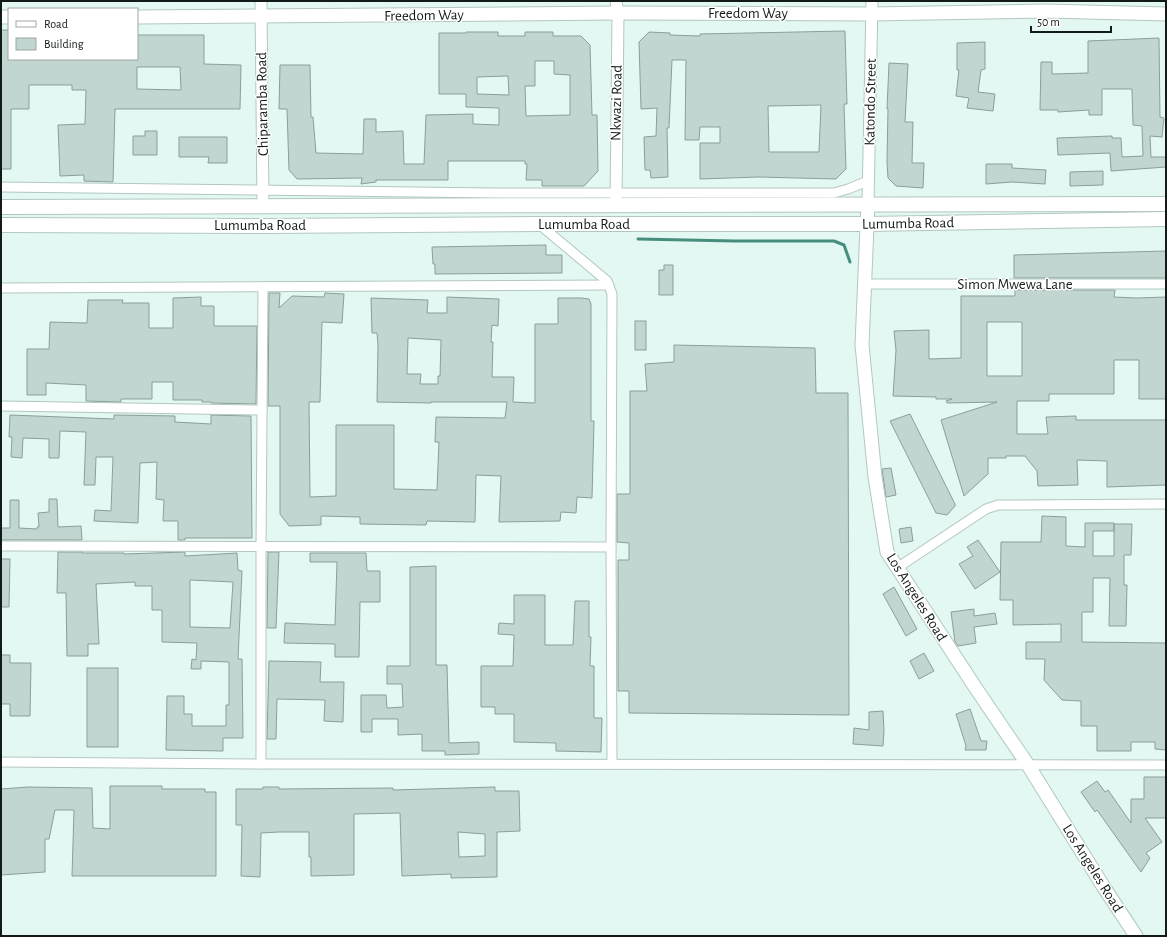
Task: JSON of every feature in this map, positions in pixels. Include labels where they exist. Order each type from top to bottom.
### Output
[{"type":"main road","name":"Freedom Way","points":[[138,17],[261,17],[617,7],[872,7],[1166,14]]},
{"type":"main road","name":"Lumumba Road","points":[[1,207],[263,207],[616,198],[868,203],[1166,204]]},
{"type":"main road","name":"Los Angeles Road","points":[[868,203],[862,345],[875,477],[887,552],[1028,765],[1103,886],[1136,936]]},
{"type":"main road","name":"Lumumba Road","points":[[1,225],[274,226],[867,224],[1166,219]]},
{"type":"street","name":"Chiparamba Road","points":[[262,1],[263,207]]},
{"type":"street","name":"Nkwazi Road","points":[[616,198],[617,7]]},
{"type":"street","name":"Katondo Street","points":[[868,203],[872,7]]},
{"type":"street","points":[[1,187],[494,193],[616,198],[834,193],[868,181]]},
{"type":"street","points":[[539,224],[607,281],[612,294],[612,764]]},
{"type":"street","name":"Simon Mwewa Lane","points":[[864,284],[1166,284]]},
{"type":"street","points":[[1,288],[609,286]]},
{"type":"street","points":[[261,764],[263,287]]},
{"type":"street","points":[[1,406],[262,410]]},
{"type":"street","points":[[897,568],[986,509],[998,506],[1166,504]]},
{"type":"street","points":[[1,546],[611,547]]},
{"type":"street","points":[[1,762],[261,764],[1166,764]]},
{"type":"building","points":[[1,30],[8,30],[8,60],[138,60],[138,35],[204,35],[204,64],[241,65],[240,109],[115,109],[113,182],[84,181],[84,175],[60,176],[58,125],[85,124],[86,90],[72,90],[72,85],[29,85],[29,109],[11,109],[11,169],[1,169]],"holes":[[[137,67],[180,67],[181,90],[137,89]]]},
{"type":"building","points":[[845,31],[847,104],[844,104],[846,169],[836,179],[758,177],[700,179],[700,143],[720,143],[720,127],[700,127],[699,140],[685,140],[686,60],[672,60],[669,128],[667,128],[668,177],[651,178],[650,170],[645,170],[644,137],[656,136],[657,108],[641,109],[639,42],[649,32],[670,33],[670,35],[700,36],[700,34]],"holes":[[[821,105],[819,152],[769,152],[768,106]]]},
{"type":"building","points":[[498,32],[498,36],[525,36],[525,32],[553,32],[553,36],[581,36],[590,45],[592,115],[597,115],[598,171],[584,186],[542,186],[542,180],[526,180],[527,164],[525,164],[525,161],[448,161],[448,180],[376,180],[376,182],[361,184],[362,178],[297,179],[289,170],[287,109],[279,109],[280,65],[310,65],[311,117],[313,117],[316,153],[363,154],[364,119],[376,119],[376,132],[403,131],[404,164],[424,164],[426,115],[473,114],[473,124],[499,125],[499,108],[466,107],[466,94],[439,94],[439,33]],"holes":[[[535,61],[554,61],[554,74],[570,75],[570,115],[526,116],[525,86],[535,86]],[[508,76],[509,95],[477,94],[477,77]]]},
{"type":"building","points":[[1159,38],[1160,117],[1164,118],[1162,137],[1150,136],[1151,157],[1166,157],[1166,167],[1111,171],[1110,153],[1058,155],[1057,138],[1112,136],[1112,138],[1121,138],[1122,157],[1143,156],[1142,126],[1133,125],[1132,89],[1102,89],[1102,115],[1089,115],[1089,110],[1058,112],[1058,110],[1040,110],[1041,62],[1052,62],[1052,74],[1088,73],[1088,41]]},
{"type":"building","points":[[985,42],[985,69],[981,70],[978,92],[995,94],[993,111],[967,108],[969,98],[956,96],[959,70],[957,70],[957,43]]},
{"type":"building","points":[[889,63],[908,64],[905,122],[913,122],[912,163],[924,163],[923,188],[896,186],[888,178],[887,109]]},
{"type":"building","points":[[145,131],[157,131],[157,155],[133,155],[133,136],[145,136]]},
{"type":"building","points":[[179,137],[227,137],[227,163],[208,163],[209,157],[179,157]]},
{"type":"building","points":[[986,164],[1012,164],[1012,168],[1046,170],[1045,184],[1012,182],[986,184]]},
{"type":"building","points":[[1103,171],[1103,185],[1070,186],[1070,172]]},
{"type":"building","points":[[546,245],[546,255],[562,255],[562,273],[435,274],[432,247]]},
{"type":"building","points":[[1166,251],[1166,278],[1014,278],[1014,255]]},
{"type":"building","points":[[664,265],[673,265],[673,295],[659,295],[659,270],[664,270]]},
{"type":"building","points":[[1015,290],[1115,290],[1114,297],[1166,297],[1166,399],[1139,399],[1139,360],[1114,360],[1114,394],[1049,394],[1049,401],[1017,401],[1017,434],[1048,434],[1046,417],[1076,416],[1076,420],[1166,420],[1166,485],[1107,487],[1107,461],[1077,460],[1078,485],[1038,486],[1037,471],[1025,456],[1006,456],[1006,458],[988,458],[988,474],[964,496],[941,420],[997,402],[947,403],[946,401],[952,399],[893,396],[896,350],[894,331],[929,330],[929,359],[961,358],[961,296],[1015,296]],"holes":[[[987,322],[1022,322],[1022,376],[987,376]]]},
{"type":"building","points":[[269,293],[280,293],[279,308],[292,296],[324,297],[325,293],[344,294],[342,323],[322,322],[320,402],[309,402],[310,497],[336,496],[336,425],[394,425],[394,489],[437,490],[439,442],[435,442],[436,417],[505,418],[507,402],[377,402],[378,345],[377,333],[372,333],[371,298],[428,300],[427,313],[447,313],[447,297],[499,299],[498,326],[492,325],[492,377],[514,377],[513,402],[535,403],[535,324],[558,324],[558,298],[589,299],[591,304],[591,421],[594,421],[592,498],[577,497],[576,513],[561,512],[560,521],[499,522],[501,476],[476,475],[475,522],[427,521],[426,525],[360,524],[360,517],[321,516],[321,525],[289,526],[280,514],[280,406],[268,406]],"holes":[[[408,338],[441,340],[440,376],[438,376],[438,384],[420,384],[421,374],[407,374]]]},
{"type":"building","points":[[201,297],[201,306],[214,306],[214,326],[257,326],[256,404],[211,403],[202,402],[202,400],[173,400],[173,382],[152,382],[152,399],[121,399],[121,402],[86,401],[86,385],[46,383],[46,395],[27,395],[27,349],[49,349],[50,322],[87,323],[88,300],[123,300],[122,303],[149,303],[149,328],[173,328],[173,298]]},
{"type":"building","points":[[635,321],[646,321],[646,350],[635,350]]},
{"type":"building","points":[[674,345],[815,348],[816,393],[848,393],[849,715],[629,713],[629,691],[618,691],[618,560],[629,560],[629,543],[617,542],[617,494],[630,494],[630,391],[647,391],[645,364],[674,362]]},
{"type":"building","points":[[910,414],[955,504],[947,515],[936,513],[890,421]]},
{"type":"building","points":[[10,415],[114,419],[114,415],[175,416],[175,422],[211,424],[211,415],[251,416],[252,538],[185,538],[185,540],[178,540],[178,521],[163,521],[164,500],[156,499],[157,462],[140,463],[138,523],[94,521],[95,510],[111,511],[113,457],[96,457],[95,485],[84,485],[86,432],[60,431],[59,458],[49,458],[49,439],[23,438],[22,458],[11,457],[12,437],[9,437]]},
{"type":"building","points":[[891,468],[896,495],[886,497],[882,469]]},
{"type":"building","points":[[49,499],[57,499],[58,527],[81,526],[82,540],[1,540],[1,528],[10,528],[10,500],[19,500],[19,528],[37,529],[37,527],[39,527],[38,513],[49,512]]},
{"type":"building","points":[[1042,516],[1066,517],[1066,546],[1085,547],[1085,523],[1132,524],[1131,555],[1124,555],[1124,585],[1127,585],[1126,626],[1109,626],[1110,578],[1093,578],[1093,612],[1082,612],[1082,642],[1166,643],[1166,750],[1155,749],[1155,742],[1131,742],[1131,751],[1097,751],[1097,726],[1081,726],[1081,701],[1062,700],[1044,680],[1045,659],[1026,659],[1026,642],[1061,642],[1061,624],[1013,625],[1013,600],[1000,600],[1001,542],[1041,542]],"holes":[[[1093,531],[1114,531],[1114,556],[1093,556]]]},
{"type":"building","points":[[911,527],[913,541],[901,543],[899,529]]},
{"type":"building","points":[[978,540],[1000,572],[975,589],[959,564],[973,556],[967,547]]},
{"type":"building","points":[[58,552],[124,554],[185,552],[185,556],[237,553],[238,570],[242,571],[238,659],[242,659],[243,738],[223,738],[223,751],[166,750],[167,696],[184,696],[184,714],[192,714],[192,726],[226,726],[226,705],[229,705],[229,662],[201,661],[201,669],[191,669],[192,659],[196,660],[197,643],[162,642],[162,610],[152,610],[152,586],[135,586],[135,582],[96,584],[99,644],[88,644],[88,656],[67,656],[66,593],[57,593]],"holes":[[[190,580],[233,582],[230,628],[190,627]]]},
{"type":"building","points":[[268,552],[279,552],[276,628],[267,628]]},
{"type":"building","points":[[310,553],[366,553],[367,571],[380,571],[380,602],[360,602],[359,657],[335,657],[335,644],[284,643],[285,623],[335,625],[337,562],[310,562]]},
{"type":"building","points":[[1,559],[10,559],[9,607],[1,607]]},
{"type":"building","points":[[436,566],[436,665],[447,665],[449,743],[479,742],[479,754],[445,755],[445,751],[422,751],[422,734],[398,735],[398,719],[372,719],[372,732],[361,732],[361,695],[386,695],[387,708],[403,707],[402,684],[387,684],[387,666],[410,666],[410,567]]},
{"type":"building","points":[[894,587],[917,629],[906,636],[883,594]]},
{"type":"building","points":[[514,595],[545,595],[545,645],[573,645],[575,601],[589,601],[589,637],[591,637],[590,666],[594,666],[594,718],[602,718],[601,752],[556,751],[556,743],[514,742],[514,714],[495,714],[495,707],[481,707],[481,666],[513,666],[514,635],[498,634],[499,623],[514,624]]},
{"type":"building","points":[[974,609],[974,616],[995,613],[997,624],[974,627],[976,643],[958,646],[955,642],[951,612]]},
{"type":"building","points":[[924,653],[934,671],[919,679],[910,661]]},
{"type":"building","points":[[1,655],[10,655],[10,663],[31,663],[30,716],[10,716],[10,704],[1,704]]},
{"type":"building","points":[[269,661],[321,662],[320,682],[344,682],[343,722],[324,721],[325,700],[277,699],[276,739],[267,739]]},
{"type":"building","points":[[87,668],[118,668],[118,747],[87,747]]},
{"type":"building","points":[[970,709],[981,741],[987,741],[986,750],[965,750],[966,746],[956,714]]},
{"type":"building","points":[[883,711],[883,746],[853,744],[854,728],[869,730],[869,712]]},
{"type":"building","points":[[1144,777],[1166,777],[1166,818],[1145,818],[1162,842],[1146,853],[1150,858],[1141,872],[1097,810],[1095,812],[1081,792],[1097,781],[1105,792],[1108,790],[1131,823],[1131,799],[1144,799]]},
{"type":"building","points":[[110,786],[162,786],[162,789],[205,789],[205,792],[216,792],[216,876],[72,876],[74,810],[55,810],[49,839],[45,839],[45,872],[1,875],[1,789],[28,787],[92,788],[93,828],[110,829]]},
{"type":"building","points":[[263,787],[279,787],[279,789],[393,788],[393,790],[495,787],[495,791],[519,791],[520,831],[497,832],[497,877],[451,878],[451,874],[402,876],[400,813],[354,814],[354,875],[311,876],[309,832],[279,832],[261,833],[260,877],[241,876],[242,825],[236,825],[236,789],[263,789]],"holes":[[[458,832],[485,834],[485,856],[459,857]]]},
{"type":"waterway","points":[[638,239],[834,241],[844,245],[850,262]]}]
